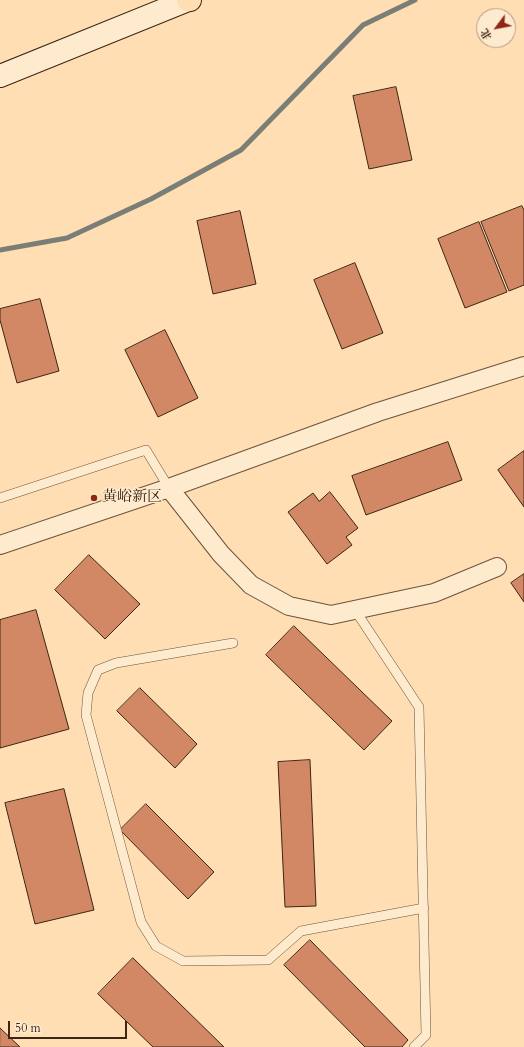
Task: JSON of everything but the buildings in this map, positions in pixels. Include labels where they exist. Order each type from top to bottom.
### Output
[{"type":"main road","points":[[0,76],[189,0]]},
{"type":"street","points":[[0,545],[169,488],[378,412],[524,366]]},
{"type":"street","points":[[169,488],[221,554],[251,585],[289,606],[331,615],[434,593],[497,567]]},
{"type":"lane","points":[[0,498],[146,450],[169,488]]},
{"type":"lane","points":[[355,610],[420,707],[426,1034],[414,1047]]},
{"type":"lane","points":[[233,643],[116,663],[98,670],[88,693],[86,715],[141,922],[156,946],[183,961],[268,960],[301,930],[424,908]]},
{"type":"waterway","points":[[0,250],[67,238],[151,199],[241,150],[363,25],[415,0]]},
{"type":"place","name":"黄峪新区","points":[[94,498]]}]
